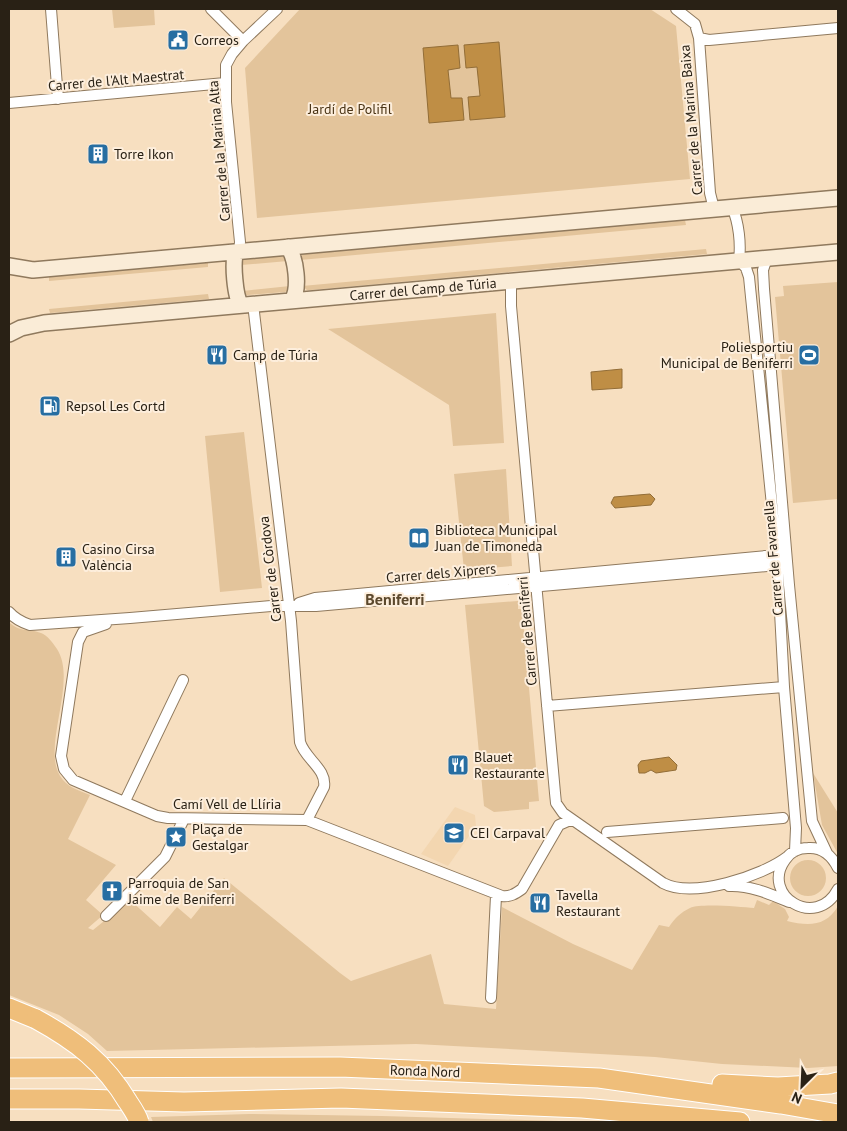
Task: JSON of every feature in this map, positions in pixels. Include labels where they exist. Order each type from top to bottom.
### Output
[{"type":"highway","points":[[9,1008],[36,1019],[62,1033],[94,1058],[118,1084],[139,1122]]},
{"type":"highway","name":"Ronda Nord","points":[[9,1068],[340,1067],[599,1078],[838,1114]]},
{"type":"highway","points":[[599,1078],[778,1087],[838,1082]]},
{"type":"highway","points":[[9,1099],[184,1102],[341,1098],[582,1108],[740,1122]]},
{"type":"main road","points":[[9,266],[33,270],[838,198]]},
{"type":"main road","points":[[288,247],[294,258],[296,295],[292,300]]},
{"type":"main road","points":[[237,252],[234,259],[237,297],[247,305]]},
{"type":"main road","name":"Carrer del Camp de Túria","points":[[9,334],[21,328],[37,324],[838,252]]},
{"type":"street","points":[[51,9],[58,99]]},
{"type":"street","points":[[211,9],[243,41]]},
{"type":"street","name":"Carrer de la Marina Alta","points":[[237,252],[240,233],[225,83],[226,65],[243,41],[277,9]]},
{"type":"street","name":"Carrer de la Marina Baixa","points":[[676,9],[695,24],[698,38],[709,188],[714,209]]},
{"type":"street","points":[[698,38],[710,40],[838,28]]},
{"type":"street","name":"Carrer de l'Alt Maestrat","points":[[9,103],[225,83]]},
{"type":"street","points":[[732,208],[737,220],[740,249],[738,260]]},
{"type":"street","name":"Carrer de Favanella","points":[[767,258],[763,275],[789,585],[812,821],[827,853],[834,860],[838,868]]},
{"type":"street","name":"Carrer de Favanella","points":[[738,260],[746,268],[749,277],[777,560],[784,687],[796,828],[791,854],[782,865],[779,883],[782,892],[795,905]]},
{"type":"street","name":"Carrer de Beniferri","points":[[512,282],[510,294],[556,803],[563,813],[671,887],[686,889],[734,881],[770,869],[791,854]]},
{"type":"street","name":"Carrer de Còrdova","points":[[247,305],[289,606],[300,742],[325,781],[324,787],[307,820]]},
{"type":"street","name":"Carrer dels Xiprers","points":[[11,615],[22,623],[30,625],[271,606],[316,606],[536,582],[777,560]]},
{"type":"street","name":"Carrer dels Xiprers","points":[[83,633],[89,629],[130,618]]},
{"type":"street","name":"Camí Vell de Llíria","points":[[83,633],[78,642],[61,756],[62,762],[68,775],[73,780],[157,816],[184,819],[291,818],[307,820],[496,896],[508,897],[522,889],[560,825],[574,821]]},
{"type":"street","points":[[125,802],[183,680]]},
{"type":"street","points":[[547,706],[784,687]]},
{"type":"street","points":[[607,832],[782,818]]},
{"type":"street","points":[[106,916],[138,886],[167,854],[184,819]]},
{"type":"street","points":[[791,854],[811,847],[827,853]]},
{"type":"street","name":"Carrer de Beniferri","points":[[708,886],[748,887],[764,891],[795,905]]},
{"type":"street","points":[[795,905],[805,908],[825,905],[833,898],[838,888]]},
{"type":"street","points":[[491,998],[496,896]]},
{"type":"shaded area","points":[[499,42],[505,117],[470,120],[468,97],[480,96],[477,67],[466,68],[464,45]]},
{"type":"shaded area","points":[[458,45],[460,68],[448,70],[451,98],[462,98],[464,120],[429,123],[423,48]]},
{"type":"shaded area","points":[[622,369],[622,388],[592,390],[591,372]]},
{"type":"shaded area","points":[[650,494],[655,499],[651,505],[615,508],[611,503],[614,497]]},
{"type":"shaded area","points":[[669,757],[677,765],[676,770],[656,773],[651,770],[639,773],[638,765],[641,761]]},
{"type":"shaded area","name":"CEI Carpaval","points":[[455,807],[475,815],[476,826],[448,866],[421,854]]},
{"type":"green space","points":[[112,9],[154,9],[155,25],[114,28]]},
{"type":"green space","name":"Jardí de Polifil","points":[[300,9],[650,9],[676,26],[690,179],[257,218],[245,68]]},
{"type":"green space","points":[[685,220],[686,225],[300,260],[304,254]]},
{"type":"green space","points":[[706,249],[707,254],[311,290],[307,290],[302,286]]},
{"type":"green space","points":[[282,256],[288,261],[241,265],[245,259]]},
{"type":"green space","points":[[208,262],[208,267],[49,281],[49,276]]},
{"type":"green space","name":"Poliesportiu Municipal de Beniferri","points":[[838,282],[838,499],[793,503],[775,297],[784,296],[783,286]]},
{"type":"green space","points":[[290,286],[289,290],[285,292],[245,295],[243,291]]},
{"type":"green space","points":[[208,294],[209,299],[50,313],[49,309]]},
{"type":"green space","points":[[496,313],[504,443],[453,446],[449,405],[328,329]]},
{"type":"green space","points":[[244,432],[262,588],[220,592],[205,436]]},
{"type":"green space","points":[[506,469],[512,566],[464,570],[454,474]]},
{"type":"green space","points":[[518,601],[518,609],[522,609],[539,801],[529,802],[529,809],[494,812],[484,806],[465,605]]},
{"type":"green space","points":[[9,622],[17,628],[41,633],[45,636],[57,649],[63,663],[64,680],[56,735],[56,768],[66,783],[90,795],[68,839],[116,865],[86,900],[103,915],[88,928],[93,930],[130,900],[160,927],[177,907],[191,919],[224,878],[351,981],[431,954],[444,1004],[496,1009],[502,907],[573,944],[632,970],[659,925],[669,927],[678,916],[690,908],[731,906],[754,908],[757,900],[769,905],[773,901],[785,909],[789,917],[787,921],[809,924],[828,918],[838,906],[838,1066],[808,1068],[722,1064],[655,1057],[416,1044],[107,1051],[88,1034],[59,1015],[9,995]]},
{"type":"green space","points":[[813,773],[838,813],[838,854],[822,825]]},
{"type":"green space","points":[[808,860],[815,861],[821,865],[825,871],[825,885],[821,891],[815,895],[808,896],[801,895],[795,891],[791,885],[790,878],[791,871],[795,865],[801,861]]},
{"type":"green space","points":[[249,1114],[593,1122],[153,1122],[151,1117]]},
{"type":"place","name":"Correos","points":[[178,40]]},
{"type":"place","name":"Torre Ikon","points":[[98,154]]},
{"type":"place","name":"Camp de Túria","points":[[217,355]]},
{"type":"place","name":"Poliesportiu Municipal de Beniferri","points":[[809,355]]},
{"type":"place","name":"Repsol Les Cortd","points":[[50,406]]},
{"type":"place","name":"Biblioteca Municipal Juan de Timoneda","points":[[419,538]]},
{"type":"place","name":"Casino Cirsa València","points":[[66,557]]},
{"type":"place","name":"Blauet Restaurante","points":[[458,765]]},
{"type":"place","name":"CEI Carpaval","points":[[454,833]]},
{"type":"place","name":"Plaça de Gestalgar","points":[[176,837]]},
{"type":"place","name":"Parroquia de San Jaime de Beniferri","points":[[112,891]]},
{"type":"place","name":"Tavella Restaurant","points":[[540,903]]},
{"type":"district","name":"Beniferri","points":[[395,599]]}]
